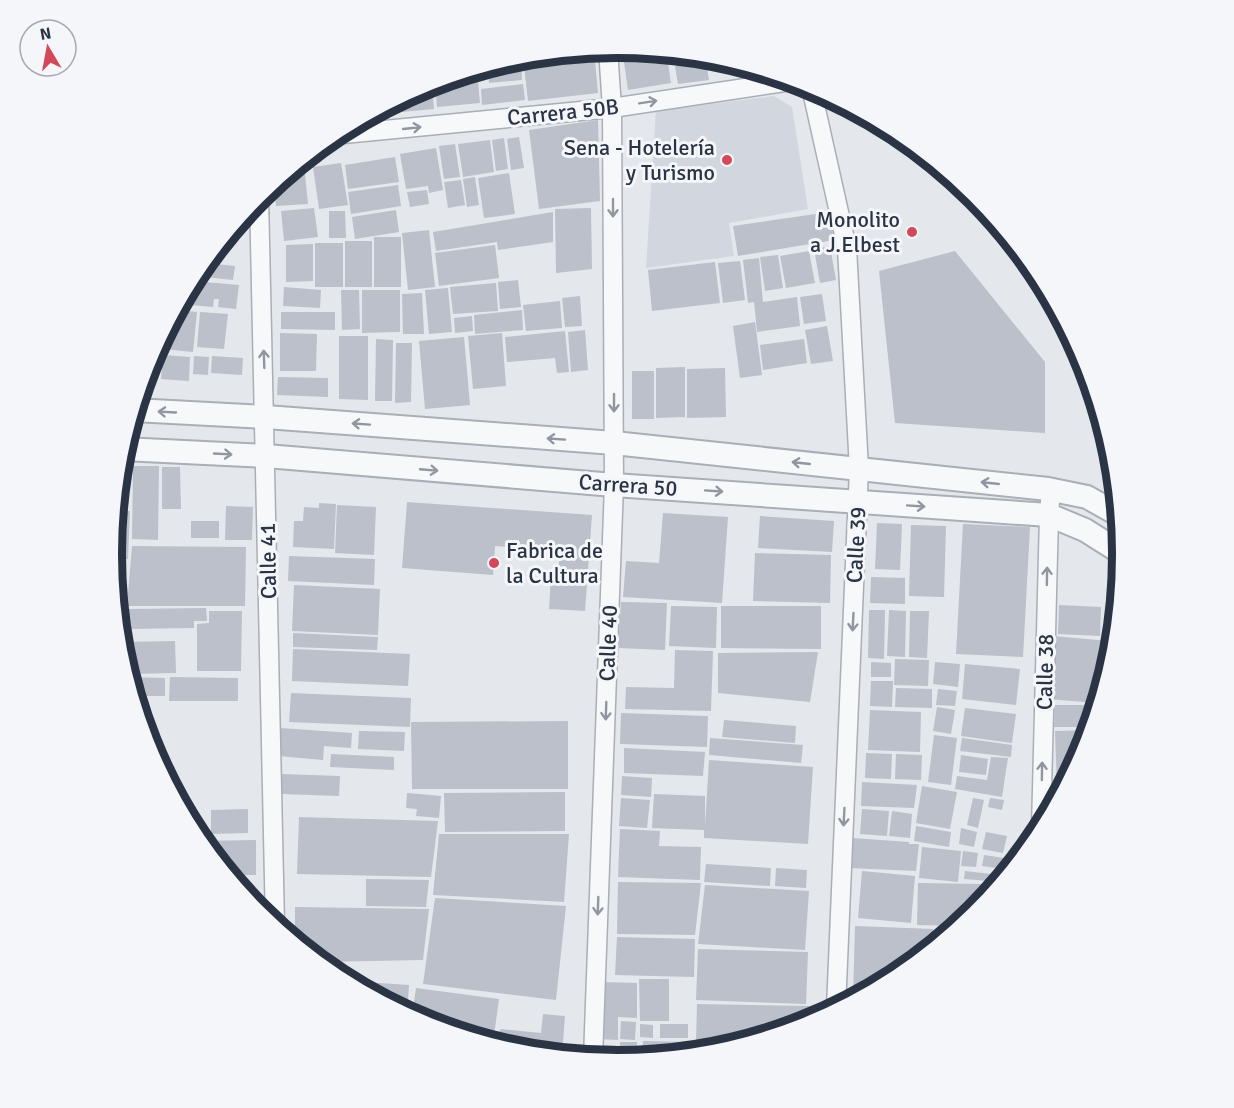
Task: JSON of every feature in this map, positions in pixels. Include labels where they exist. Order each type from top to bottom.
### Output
[{"type":"street","name":"Calle 40","points":[[593,1049],[614,485],[612,108],[609,59]]},
{"type":"street","name":"Carrera 50B","points":[[357,133],[612,108],[772,84]]},
{"type":"street","name":"Calle 39","points":[[815,100],[847,248],[859,469],[836,998]]},
{"type":"street","name":"Calle 41","points":[[259,212],[266,417],[275,912]]},
{"type":"street","name":"Carrera 50","points":[[143,410],[266,417],[614,443],[1051,489],[1087,497],[1110,510]]},
{"type":"street","name":"Carrera 50","points":[[133,449],[266,456],[614,485],[1049,515],[1085,530],[1112,547]]},
{"type":"street","name":"Calle 38","points":[[1042,809],[1051,489]]},
{"type":"shaded area","name":"Sena - Hotelería y Turismo","points":[[774,96],[792,107],[808,209],[729,223],[734,256],[646,268],[656,111]]},
{"type":"building","points":[[595,59],[598,93],[528,101],[524,67]]},
{"type":"building","points":[[642,60],[668,62],[671,83],[628,90],[624,62]]},
{"type":"building","points":[[688,64],[707,67],[709,80],[678,84],[675,66]]},
{"type":"building","points":[[521,68],[522,80],[489,83],[489,75]]},
{"type":"building","points":[[478,79],[480,103],[437,107],[436,93]]},
{"type":"building","points":[[523,84],[525,100],[482,105],[481,89]]},
{"type":"building","points":[[433,94],[434,109],[393,113]]},
{"type":"building","points":[[598,120],[600,201],[539,209],[529,130]]},
{"type":"building","points":[[519,137],[524,168],[511,170],[507,139]]},
{"type":"building","points":[[504,138],[508,169],[496,171],[492,140]]},
{"type":"building","points":[[490,140],[494,172],[463,177],[458,144]]},
{"type":"building","points":[[455,144],[460,177],[444,179],[439,146]]},
{"type":"building","points":[[436,148],[443,190],[429,193],[428,186],[406,189],[400,154]]},
{"type":"building","points":[[395,157],[399,182],[348,189],[345,165]]},
{"type":"building","points":[[341,163],[348,205],[319,209],[313,167]]},
{"type":"building","points":[[305,169],[308,204],[276,206],[275,196]]},
{"type":"building","points":[[509,173],[515,214],[484,218],[478,178]]},
{"type":"building","points":[[475,177],[479,205],[467,207],[463,179]]},
{"type":"building","points":[[461,180],[465,205],[448,208],[444,182]]},
{"type":"building","points":[[398,185],[401,206],[351,214],[348,192]]},
{"type":"building","points":[[427,190],[429,204],[410,207],[407,192]]},
{"type":"building","points":[[314,208],[318,237],[284,241],[281,211]]},
{"type":"building","points":[[591,208],[592,269],[556,273],[555,209]]},
{"type":"building","points":[[396,210],[399,232],[355,239],[352,217]]},
{"type":"building","points":[[329,211],[345,211],[346,238],[329,238]]},
{"type":"building","points":[[553,212],[553,242],[498,250],[497,242],[436,251],[433,232]]},
{"type":"building","points":[[829,212],[834,240],[738,256],[733,226]]},
{"type":"building","points":[[429,230],[435,287],[408,290],[402,233]]},
{"type":"building","points":[[374,237],[401,237],[401,287],[374,287]]},
{"type":"building","points":[[345,241],[372,241],[372,287],[345,287]]},
{"type":"building","points":[[315,243],[343,243],[343,287],[315,287]]},
{"type":"building","points":[[313,244],[313,281],[286,282],[286,245]]},
{"type":"building","points":[[495,245],[499,278],[439,286],[435,253]]},
{"type":"building","points":[[830,246],[836,280],[820,283],[814,249]]},
{"type":"building","points":[[809,251],[815,283],[786,288],[780,256]]},
{"type":"building","points":[[955,251],[1045,362],[1045,433],[895,423],[879,271]]},
{"type":"building","points":[[778,255],[783,288],[765,291],[760,257]]},
{"type":"building","points":[[759,258],[763,302],[797,297],[800,326],[757,332],[754,302],[748,303],[743,260]]},
{"type":"building","points":[[740,261],[745,300],[723,303],[718,263]]},
{"type":"building","points":[[715,262],[720,303],[652,311],[648,270]]},
{"type":"building","points":[[216,264],[235,266],[233,280],[206,277]]},
{"type":"building","points":[[518,280],[521,307],[500,309],[498,282]]},
{"type":"building","points":[[203,282],[239,285],[236,309],[218,307],[219,299],[214,299],[213,307],[190,305]]},
{"type":"building","points":[[496,283],[498,311],[453,314],[450,287]]},
{"type":"building","points":[[284,287],[321,290],[320,308],[283,306]]},
{"type":"building","points":[[448,288],[452,332],[429,334],[425,290]]},
{"type":"building","points":[[341,290],[359,290],[360,329],[342,330]]},
{"type":"building","points":[[362,290],[400,290],[400,332],[362,333]]},
{"type":"building","points":[[422,293],[424,334],[403,334],[402,294]]},
{"type":"building","points":[[822,294],[826,321],[804,324],[800,297]]},
{"type":"building","points":[[580,296],[582,326],[565,327],[562,298]]},
{"type":"building","points":[[560,301],[562,328],[526,331],[523,305]]},
{"type":"building","points":[[522,310],[523,330],[475,334],[474,315]]},
{"type":"building","points":[[185,311],[197,312],[193,352],[166,349]]},
{"type":"building","points":[[200,312],[228,314],[224,349],[197,347]]},
{"type":"building","points":[[281,312],[335,312],[335,330],[281,329]]},
{"type":"building","points":[[472,316],[473,331],[455,333],[454,318]]},
{"type":"building","points":[[755,322],[762,375],[740,378],[733,326]]},
{"type":"building","points":[[827,326],[833,361],[811,364],[805,330]]},
{"type":"building","points":[[585,330],[588,370],[571,372],[568,332]]},
{"type":"building","points":[[565,331],[569,372],[557,373],[555,358],[507,362],[505,337]]},
{"type":"building","points":[[280,333],[317,334],[316,371],[280,371]]},
{"type":"building","points":[[502,333],[506,386],[473,389],[468,336]]},
{"type":"building","points":[[339,336],[368,336],[368,400],[339,399]]},
{"type":"building","points":[[464,337],[470,405],[425,409],[419,341]]},
{"type":"building","points":[[376,339],[393,340],[392,401],[375,401]]},
{"type":"building","points":[[804,339],[807,363],[763,370],[760,345]]},
{"type":"building","points":[[396,343],[412,343],[411,402],[395,403]]},
{"type":"building","points":[[163,355],[190,357],[189,381],[161,379]]},
{"type":"building","points":[[194,356],[209,357],[208,375],[193,374]]},
{"type":"building","points":[[212,356],[243,358],[242,375],[211,373]]},
{"type":"building","points":[[685,367],[685,417],[656,418],[656,368]]},
{"type":"building","points":[[725,368],[726,417],[687,418],[687,369]]},
{"type":"building","points":[[632,371],[654,371],[654,419],[632,419]]},
{"type":"building","points":[[155,377],[153,391],[150,391]]},
{"type":"building","points":[[278,377],[328,378],[328,397],[277,395]]},
{"type":"building","points":[[133,466],[159,466],[158,540],[132,539]]},
{"type":"building","points":[[162,467],[180,467],[181,509],[162,509]]},
{"type":"building","points":[[129,471],[128,505],[125,505]]},
{"type":"building","points":[[407,502],[592,515],[585,611],[549,609],[551,575],[558,575],[560,550],[495,546],[493,575],[402,568]]},
{"type":"building","points":[[319,503],[336,504],[334,549],[293,547],[294,521],[303,521],[304,507],[319,508]]},
{"type":"building","points":[[337,505],[376,507],[374,555],[335,553]]},
{"type":"building","points":[[226,506],[253,507],[252,540],[225,540]]},
{"type":"building","points":[[124,511],[130,511],[128,559],[122,559]]},
{"type":"building","points":[[663,513],[728,517],[722,603],[623,597],[626,561],[659,563]]},
{"type":"building","points":[[760,516],[834,521],[832,552],[758,548]]},
{"type":"building","points":[[191,521],[219,521],[219,538],[191,538]]},
{"type":"building","points":[[877,523],[902,524],[900,570],[875,569]]},
{"type":"building","points":[[963,524],[1030,527],[1023,657],[956,654]]},
{"type":"building","points":[[911,525],[946,526],[944,597],[909,596]]},
{"type":"building","points":[[132,546],[246,547],[245,606],[127,606]]},
{"type":"building","points":[[755,553],[831,555],[830,603],[753,601]]},
{"type":"building","points":[[289,556],[375,559],[374,585],[288,581]]},
{"type":"building","points":[[871,577],[905,578],[905,604],[870,603]]},
{"type":"building","points":[[294,585],[380,589],[378,635],[292,631]]},
{"type":"building","points":[[621,602],[667,603],[665,650],[618,648]]},
{"type":"building","points":[[1107,604],[1109,604],[1108,621],[1104,621]]},
{"type":"building","points":[[1059,605],[1101,607],[1100,636],[1058,634]]},
{"type":"building","points":[[671,606],[717,607],[716,648],[669,646]]},
{"type":"building","points":[[721,606],[821,606],[821,649],[721,648]]},
{"type":"building","points":[[206,608],[207,621],[194,621],[194,628],[128,629],[127,609]]},
{"type":"building","points":[[869,610],[885,610],[884,659],[868,658]]},
{"type":"building","points":[[889,610],[906,611],[905,657],[887,656]]},
{"type":"building","points":[[209,611],[242,611],[241,671],[197,671],[197,624],[209,623]]},
{"type":"building","points":[[910,611],[929,611],[927,658],[909,657]]},
{"type":"building","points":[[293,633],[378,637],[377,650],[293,647]]},
{"type":"building","points":[[1053,636],[1105,641],[1089,702],[1047,699]]},
{"type":"building","points":[[175,641],[176,673],[136,674],[130,642]]},
{"type":"building","points":[[293,649],[410,654],[408,686],[292,681]]},
{"type":"building","points":[[675,650],[713,651],[711,711],[625,709],[626,687],[674,688]]},
{"type":"building","points":[[818,652],[810,702],[718,693],[718,653]]},
{"type":"building","points":[[895,659],[929,660],[928,686],[894,685]]},
{"type":"building","points":[[871,662],[891,663],[891,677],[871,677]]},
{"type":"building","points":[[935,662],[960,664],[958,687],[933,684]]},
{"type":"building","points":[[965,664],[1020,669],[1016,705],[962,699]]},
{"type":"building","points":[[137,677],[165,678],[165,696],[143,696]]},
{"type":"building","points":[[170,677],[238,678],[238,701],[169,701]]},
{"type":"building","points":[[871,681],[893,681],[892,707],[870,706]]},
{"type":"building","points":[[896,688],[932,689],[932,708],[895,707]]},
{"type":"building","points":[[938,689],[957,691],[955,706],[936,705]]},
{"type":"building","points":[[291,693],[411,698],[410,727],[289,722]]},
{"type":"building","points":[[1055,705],[1089,705],[1081,727],[1054,727]]},
{"type":"building","points":[[937,707],[955,710],[951,734],[933,731]]},
{"type":"building","points":[[965,708],[1016,714],[1012,743],[961,736]]},
{"type":"building","points":[[870,710],[921,712],[920,752],[868,750]]},
{"type":"building","points":[[621,713],[708,716],[707,747],[620,744]]},
{"type":"building","points":[[724,720],[796,726],[795,743],[722,737]]},
{"type":"building","points":[[568,721],[568,789],[412,789],[411,722]]},
{"type":"building","points":[[280,728],[352,733],[351,748],[324,746],[323,760],[278,756]]},
{"type":"building","points":[[1080,730],[1057,781],[1055,731]]},
{"type":"building","points":[[359,731],[405,732],[404,751],[358,749]]},
{"type":"building","points":[[934,735],[957,738],[951,785],[928,782]]},
{"type":"building","points":[[710,738],[803,745],[801,763],[709,755]]},
{"type":"building","points":[[962,738],[1012,745],[1011,757],[960,751]]},
{"type":"building","points":[[624,748],[705,752],[703,776],[624,773]]},
{"type":"building","points":[[866,753],[892,754],[891,779],[865,778]]},
{"type":"building","points":[[331,754],[394,757],[394,770],[330,767]]},
{"type":"building","points":[[896,754],[922,755],[921,780],[895,779]]},
{"type":"building","points":[[961,755],[988,759],[986,775],[959,772]]},
{"type":"building","points":[[991,757],[1008,758],[1002,797],[955,789],[957,776],[987,780]]},
{"type":"building","points":[[709,760],[813,767],[808,844],[704,838],[704,830],[652,828],[654,794],[705,796],[705,826]]},
{"type":"building","points":[[282,774],[340,776],[339,796],[282,794]]},
{"type":"building","points":[[622,776],[652,778],[651,797],[621,795]]},
{"type":"building","points":[[862,782],[917,785],[914,808],[861,806]]},
{"type":"building","points":[[922,786],[957,792],[950,829],[916,823]]},
{"type":"building","points":[[565,792],[565,831],[445,832],[444,793]]},
{"type":"building","points":[[407,793],[441,796],[439,818],[416,816],[417,809],[406,808]]},
{"type":"building","points":[[621,798],[650,800],[647,828],[619,826]]},
{"type":"building","points":[[973,798],[984,800],[978,828],[967,825]]},
{"type":"building","points":[[990,798],[1004,800],[1002,810],[988,807]]},
{"type":"building","points":[[248,809],[248,833],[211,834],[211,810]]},
{"type":"building","points":[[862,809],[889,811],[887,836],[860,834]]},
{"type":"building","points":[[892,811],[912,814],[910,838],[889,836]]},
{"type":"building","points":[[299,817],[438,821],[431,877],[297,874]]},
{"type":"building","points":[[916,826],[951,832],[949,847],[914,841]]},
{"type":"building","points":[[961,828],[977,832],[974,847],[959,844]]},
{"type":"building","points":[[620,829],[660,831],[659,846],[701,847],[700,880],[618,877]]},
{"type":"building","points":[[986,832],[1007,836],[1003,853],[982,849]]},
{"type":"building","points":[[439,834],[569,834],[564,902],[433,895]]},
{"type":"building","points":[[852,838],[919,844],[916,871],[849,868]]},
{"type":"building","points":[[256,840],[256,875],[239,875],[213,841]]},
{"type":"building","points":[[922,847],[961,851],[958,882],[919,878]]},
{"type":"building","points":[[963,851],[978,853],[976,867],[961,866]]},
{"type":"building","points":[[984,855],[1004,858],[1000,869],[982,866]]},
{"type":"building","points":[[706,864],[771,868],[770,886],[704,882]]},
{"type":"building","points":[[776,868],[807,870],[806,888],[775,886]]},
{"type":"building","points":[[862,871],[915,876],[911,923],[858,918]]},
{"type":"building","points":[[965,871],[995,874],[990,881],[964,879]]},
{"type":"building","points":[[366,879],[429,880],[426,907],[366,906]]},
{"type":"building","points":[[618,882],[701,883],[695,935],[617,934]]},
{"type":"building","points":[[918,883],[983,884],[983,888],[945,926],[917,925]]},
{"type":"building","points":[[705,885],[809,891],[805,950],[698,944]]},
{"type":"building","points":[[435,898],[566,906],[556,1000],[423,984]]},
{"type":"building","points":[[295,907],[429,909],[423,960],[336,962],[295,931]]},
{"type":"building","points":[[855,926],[933,929],[933,936],[919,947],[853,989]]},
{"type":"building","points":[[617,937],[695,939],[694,977],[615,975]]},
{"type":"building","points":[[698,949],[808,952],[806,1004],[696,1000]]},
{"type":"building","points":[[639,979],[669,979],[669,1021],[640,1021]]},
{"type":"building","points":[[368,982],[409,985],[408,1003]]},
{"type":"building","points":[[600,982],[637,983],[637,1018],[618,1017],[618,1040],[599,1039]]},
{"type":"building","points":[[416,988],[499,999],[494,1034],[413,1005]]},
{"type":"building","points":[[697,1004],[811,1006],[811,1010],[807,1012],[745,1033],[696,1042]]},
{"type":"building","points":[[543,1014],[565,1016],[563,1046],[499,1035],[500,1029],[541,1033]]},
{"type":"building","points":[[621,1021],[636,1022],[635,1040],[620,1039]]},
{"type":"building","points":[[640,1024],[653,1025],[653,1038],[640,1037]]},
{"type":"building","points":[[660,1024],[688,1024],[688,1038],[660,1038]]},
{"type":"building","points":[[643,1041],[692,1042],[682,1045],[643,1048]]},
{"type":"building","points":[[620,1042],[637,1042],[637,1049],[601,1049],[601,1045],[620,1046]]},
{"type":"place","name":"Sena - Hotelería y Turismo","points":[[727,160]]},
{"type":"place","name":"Monolito a J.Elbest","points":[[912,232]]},
{"type":"place","name":"Fabrica de la Cultura","points":[[494,563]]}]
